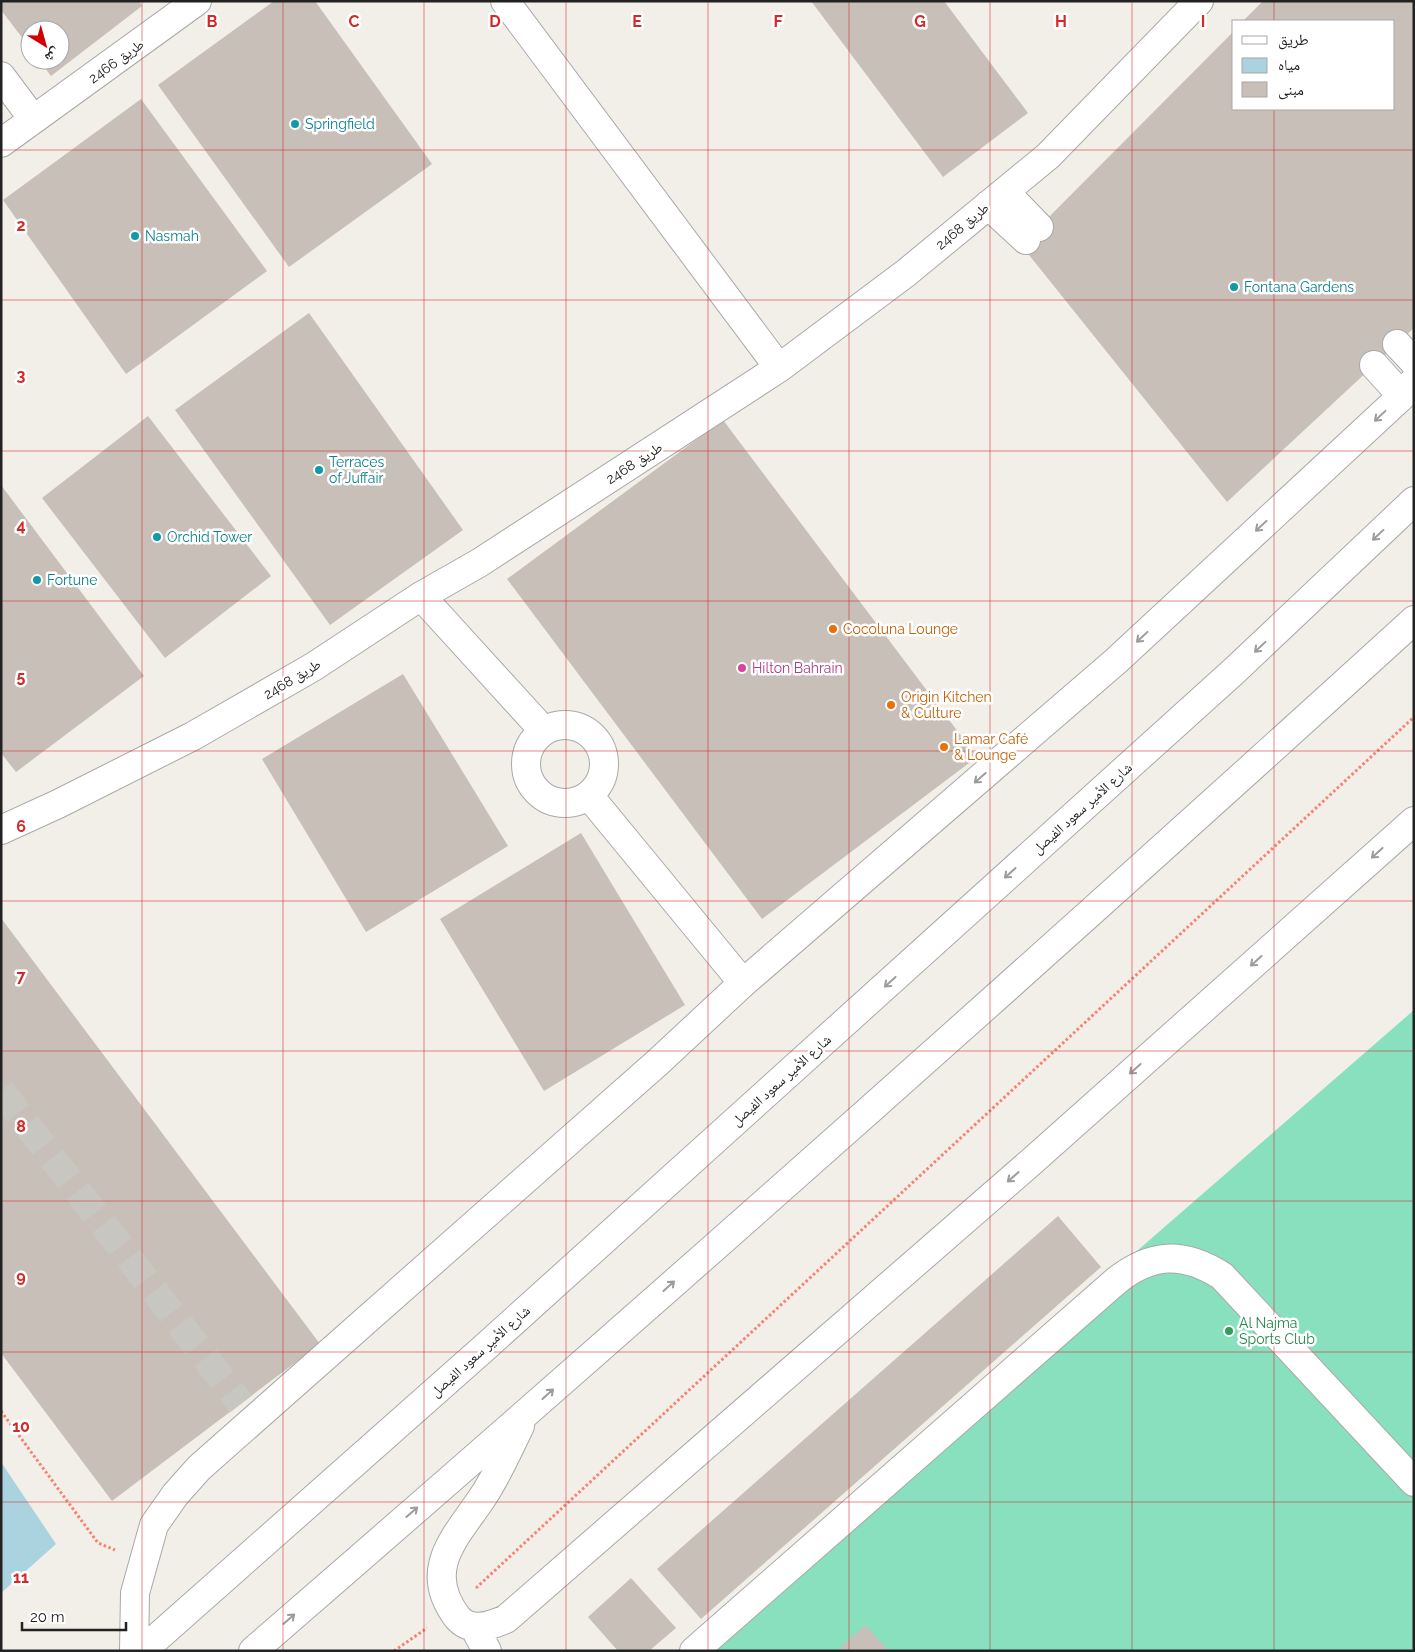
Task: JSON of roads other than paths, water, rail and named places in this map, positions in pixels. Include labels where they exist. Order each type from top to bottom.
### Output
[{"type":"street","points":[[505,1],[779,368]]},
{"type":"street","name":"طريق 2468","points":[[1,830],[58,804],[193,736],[312,667],[421,596],[479,563],[779,368],[906,273],[1048,156],[1200,1]]},
{"type":"street","name":"طريق 2466","points":[[1,143],[195,2]]},
{"type":"street","points":[[1,76],[33,120]]},
{"type":"street","points":[[996,198],[1032,234]]},
{"type":"street","points":[[134,1651],[135,1592],[154,1525],[175,1495],[247,1413],[657,1063],[743,983],[1116,661],[1408,388],[1374,365]]},
{"type":"street","name":"شارع الأمير سعود الفيصل","points":[[142,1651],[475,1355],[1226,679],[1414,501]]},
{"type":"street","points":[[421,596],[544,731]]},
{"type":"street","points":[[253,1651],[527,1413],[1224,793],[1414,620]]},
{"type":"street","points":[[571,725],[584,730],[594,738],[602,750],[604,763],[602,777],[590,797],[572,803],[559,803],[546,799],[535,790],[528,779],[526,766],[527,752],[534,740],[544,731],[557,726],[571,725]]},
{"type":"street","points":[[590,797],[743,983]]},
{"type":"street","points":[[527,1413],[483,1497],[451,1540],[442,1566],[443,1588],[452,1610],[462,1623],[481,1639],[492,1626],[506,1619],[1022,1170],[1414,821]]},
{"type":"street","points":[[694,1651],[1116,1281],[1131,1269],[1148,1261],[1168,1258],[1187,1259],[1206,1265],[1222,1276],[1414,1482]]},
{"type":"water","points":[[1,1462],[56,1544],[1,1593]]},
{"type":"tunnel","points":[[1,1091],[241,1404]]},
{"type":"place","name":"Springfield","points":[[295,124]]},
{"type":"place","name":"Nasmah","points":[[135,236]]},
{"type":"place","name":"Fontana Gardens","points":[[1234,287]]},
{"type":"place","name":"Terraces of Juffair","points":[[319,470]]},
{"type":"place","name":"Orchid Tower","points":[[157,537]]},
{"type":"place","name":"Fortune","points":[[37,580]]},
{"type":"place","name":"Cocoluna Lounge","points":[[833,629]]},
{"type":"place","name":"Hilton Bahrain","points":[[742,668]]},
{"type":"place","name":"Origin Kitchen & Culture","points":[[891,705]]},
{"type":"place","name":"Lamar Café & Lounge","points":[[944,747]]},
{"type":"place","name":"Al Najma Sports Club","points":[[1229,1331]]}]
